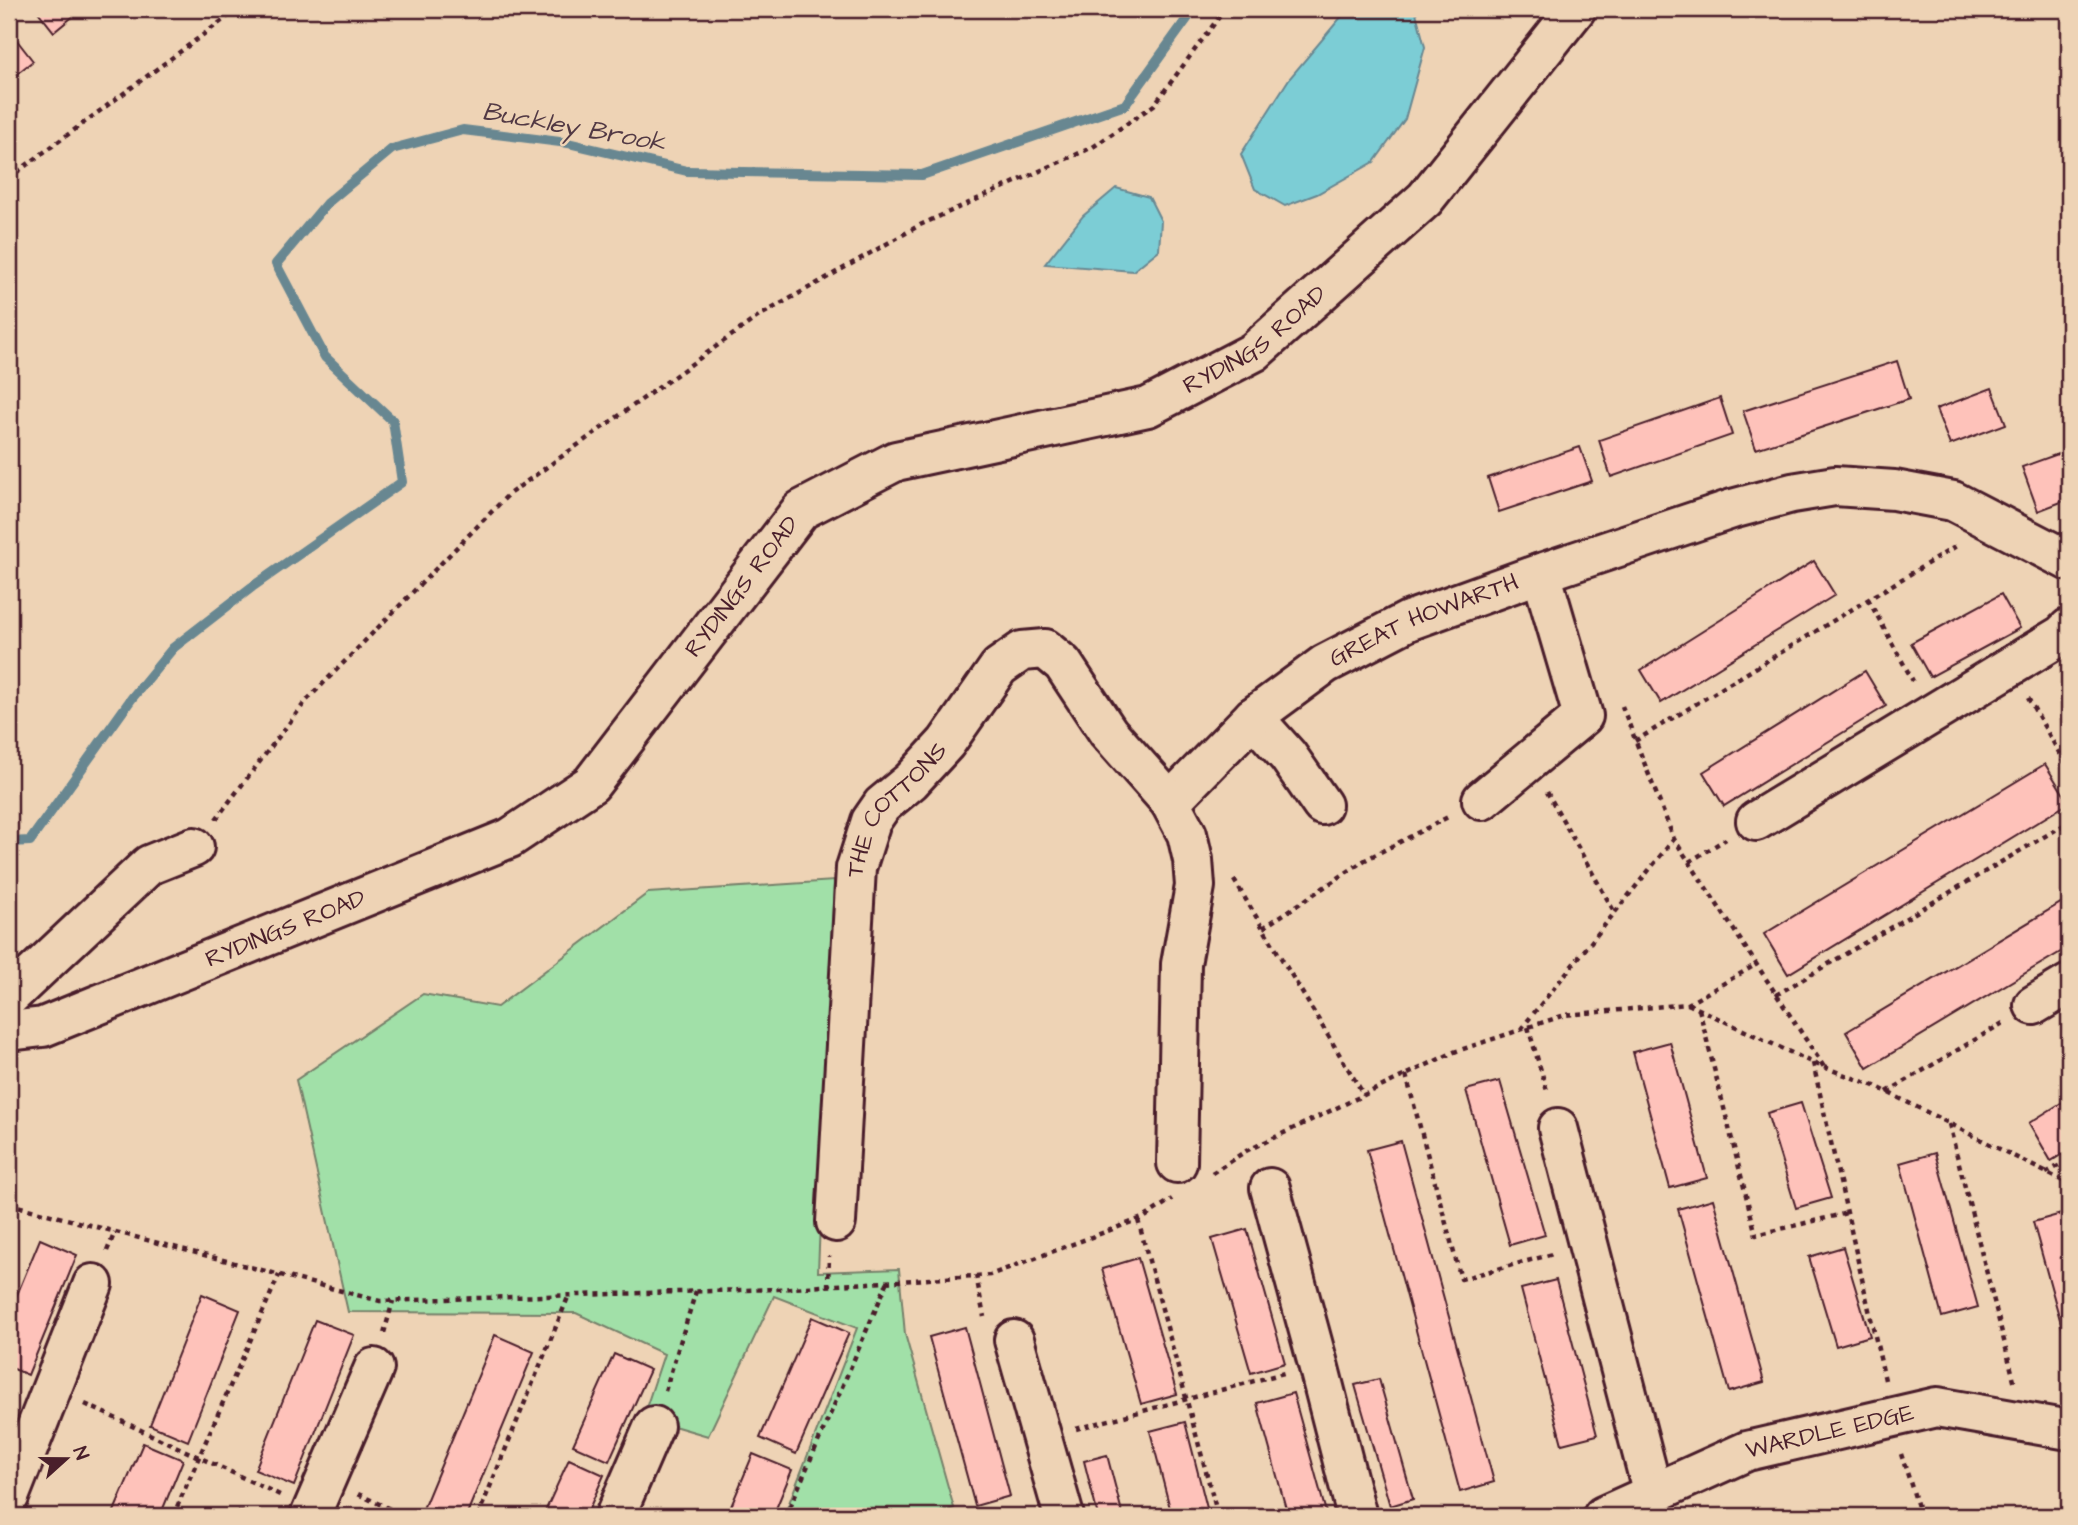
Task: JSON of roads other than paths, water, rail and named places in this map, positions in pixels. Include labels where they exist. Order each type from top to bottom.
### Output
[{"type":"street","name":"RYDINGS ROAD","points":[[9,1031],[43,1027],[510,838],[591,784],[801,510],[896,461],[1148,407],[1254,352],[1425,199],[1576,9]]},
{"type":"street","name":"GREAT HOWARTH","points":[[1170,802],[1253,717],[1325,664],[1408,621],[1732,509],[1792,493],[1835,486],[1894,490],[1953,501],[2069,561]]},
{"type":"street","points":[[1482,800],[1583,716],[1541,573]]},
{"type":"street","points":[[1756,821],[2062,635],[2069,628]]},
{"type":"street","name":"THE COTTONS","points":[[836,1222],[856,868],[871,821],[882,805],[911,781],[946,743],[999,667],[1022,651],[1045,649],[1063,664],[1108,733],[1170,802]]},
{"type":"street","points":[[1253,717],[1288,756],[1322,805]]},
{"type":"street","points":[[1170,802],[1187,834],[1195,886],[1181,964],[1177,1163]]},
{"type":"street","points":[[9,997],[149,865],[194,847]]},
{"type":"street","points":[[2034,1005],[2069,984]]},
{"type":"street","points":[[1558,1128],[1653,1494]]},
{"type":"street","points":[[1270,1188],[1356,1516]]},
{"type":"street","points":[[9,1497],[93,1284]]},
{"type":"street","points":[[1014,1340],[1064,1516]]},
{"type":"street","points":[[316,1502],[374,1368]]},
{"type":"street","name":"WARDLE EDGE","points":[[1603,1516],[1747,1451],[1937,1407],[2069,1430]]},
{"type":"street","points":[[615,1516],[654,1426]]},
{"type":"water","points":[[1355,9],[1415,9],[1425,47],[1405,119],[1374,162],[1317,194],[1285,206],[1255,189],[1241,154],[1289,79],[1341,17]]},
{"type":"water","points":[[1116,188],[1149,197],[1161,221],[1159,250],[1133,271],[1045,264],[1083,216]]},
{"type":"waterway","name":"Buckley Brook","points":[[9,842],[30,841],[132,698],[173,648],[252,587],[402,482],[393,421],[325,357],[276,264],[327,203],[392,149],[463,130],[568,143],[687,171],[922,175],[1125,105],[1194,9]]}]
